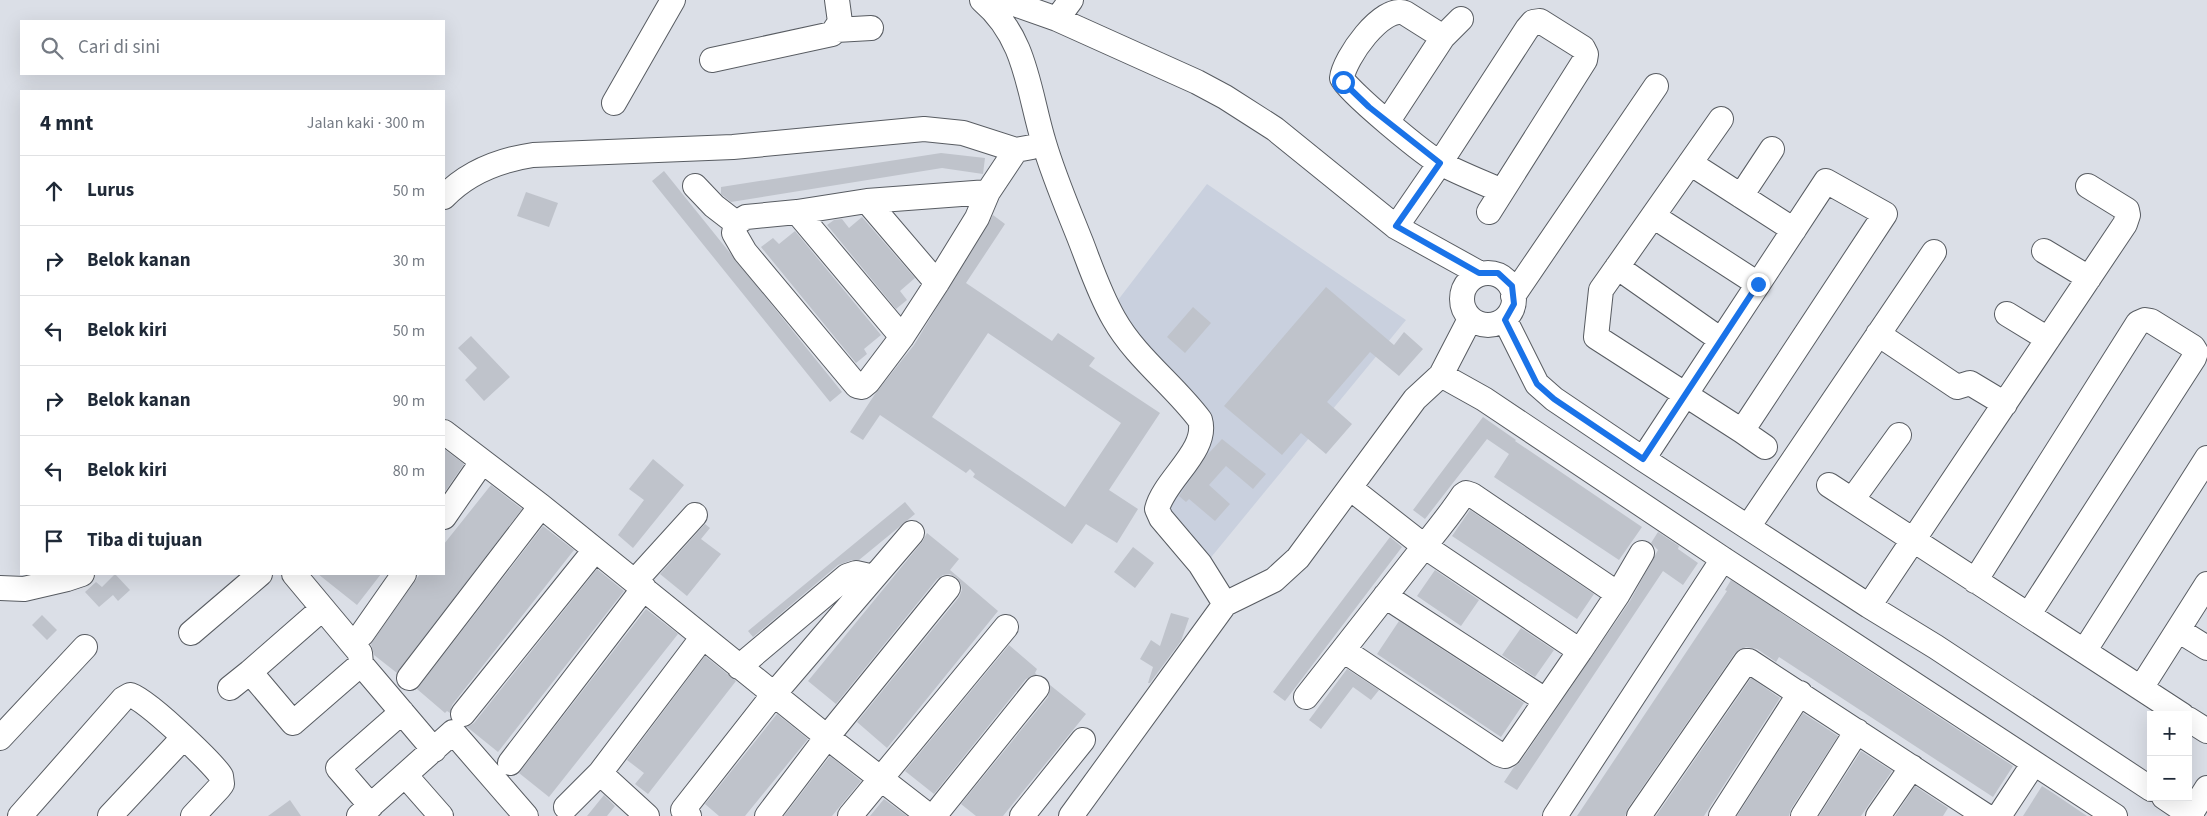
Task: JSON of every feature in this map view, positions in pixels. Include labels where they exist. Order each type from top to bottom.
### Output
[{"type":"street","points":[[614,103],[673,0]]},
{"type":"street","points":[[836,30],[840,16],[837,0]]},
{"type":"street","points":[[982,0],[997,13],[1017,47],[1026,73],[1044,145],[1095,281],[1114,319],[1124,336],[1200,420],[1201,432],[1198,442],[1193,452],[1167,486],[1157,509],[1161,518],[1212,581],[1225,604]]},
{"type":"street","points":[[1002,0],[1057,20],[1197,82],[1225,97],[1275,129],[1396,226],[1479,273],[1498,273],[1512,286],[1514,304],[1505,320],[1487,326],[1470,319],[1461,303],[1465,284],[1479,273]]},
{"type":"street","points":[[1057,20],[1071,0]]},
{"type":"street","points":[[1443,37],[1412,17],[1401,11],[1396,11],[1380,20],[1360,44],[1342,75],[1343,82],[1369,107],[1440,163],[1502,191]]},
{"type":"street","points":[[1388,121],[1443,37],[1461,19]]},
{"type":"street","points":[[1396,226],[1440,163],[1530,24],[1536,21],[1543,23],[1583,48],[1586,60],[1489,212]]},
{"type":"street","points":[[712,60],[827,35],[836,30],[871,28]]},
{"type":"street","points":[[1513,296],[1656,86]]},
{"type":"street","points":[[1721,119],[1601,290],[1596,338],[1765,447]]},
{"type":"street","points":[[445,196],[456,184],[491,166],[515,158],[533,155],[733,147],[924,129],[963,133],[1016,150],[1044,145]]},
{"type":"street","points":[[1741,196],[1772,149]]},
{"type":"street","points":[[988,192],[867,201],[797,212],[746,217],[736,223],[734,233],[745,252],[857,386],[862,387],[868,382],[902,337],[977,218],[988,192],[1016,150]]},
{"type":"street","points":[[1690,163],[1794,230]]},
{"type":"street","points":[[1643,459],[1826,181],[1885,214],[1742,431]]},
{"type":"street","points":[[695,186],[736,223]]},
{"type":"street","points":[[1869,606],[2125,224],[2128,216],[2127,210],[2088,186]]},
{"type":"street","points":[[867,201],[936,283]]},
{"type":"street","points":[[797,212],[902,337]]},
{"type":"street","points":[[1653,216],[1758,284]]},
{"type":"street","points":[[2044,251],[2089,278]]},
{"type":"street","points":[[1748,527],[1934,252]]},
{"type":"street","points":[[1617,267],[1722,340]]},
{"type":"street","points":[[2006,314],[2048,339]]},
{"type":"street","points":[[1071,816],[1225,604],[1274,580],[1298,558],[1416,399],[1441,375],[1470,319]]},
{"type":"street","points":[[1505,320],[1537,384],[1554,399],[1643,459],[1869,606],[1936,647],[2147,786]]},
{"type":"street","points":[[1975,580],[2138,323],[2151,321],[2193,347],[2196,352],[2194,358],[2029,614]]},
{"type":"street","points":[[1878,334],[1956,387],[1970,383],[2005,404]]},
{"type":"street","points":[[1441,375],[1484,399],[1723,559],[2115,816]]},
{"type":"street","points":[[445,433],[541,506],[702,638],[929,816]]},
{"type":"street","points":[[1852,500],[1899,435]]},
{"type":"street","points":[[2085,650],[2207,458]]},
{"type":"street","points":[[445,516],[482,462]]},
{"type":"street","points":[[1829,485],[2176,711]]},
{"type":"street","points":[[1350,488],[1424,546],[1580,651]]},
{"type":"street","points":[[1306,697],[1466,494],[1472,495],[1618,594]]},
{"type":"street","points":[[408,678],[541,506]]},
{"type":"street","points":[[510,763],[639,585],[695,515]]},
{"type":"street","points":[[683,814],[774,694],[912,533]]},
{"type":"street","points":[[463,714],[595,550]]},
{"type":"street","points":[[1344,650],[1499,754],[1505,756],[1509,754],[1580,651],[1618,594],[1642,553]]},
{"type":"street","points":[[1555,816],[1723,559]]},
{"type":"street","points":[[739,667],[847,576],[856,573],[874,577]]},
{"type":"street","points":[[0,588],[24,589],[78,575]]},
{"type":"street","points":[[190,633],[259,575]]},
{"type":"street","points":[[295,575],[360,653],[361,664],[434,750]]},
{"type":"street","points":[[362,634],[403,575]]},
{"type":"street","points":[[2141,688],[2207,584]]},
{"type":"street","points":[[767,816],[827,737],[948,588]]},
{"type":"street","points":[[1386,596],[1545,700]]},
{"type":"street","points":[[230,688],[322,608]]},
{"type":"street","points":[[850,816],[1006,626]]},
{"type":"street","points":[[2178,630],[2207,648]]},
{"type":"street","points":[[566,808],[600,773],[702,638]]},
{"type":"street","points":[[0,738],[85,647]]},
{"type":"street","points":[[1639,816],[1746,661],[1752,662],[1912,767],[1961,809],[1986,816]]},
{"type":"street","points":[[250,672],[293,723],[361,664]]},
{"type":"street","points":[[934,816],[1037,688]]},
{"type":"street","points":[[1721,816],[1800,693]]},
{"type":"street","points":[[20,816],[126,696],[139,698],[219,772],[222,779],[219,788],[193,816]]},
{"type":"street","points":[[402,712],[338,768],[365,811],[452,732],[526,816]]},
{"type":"street","points":[[2192,722],[2207,731]]},
{"type":"street","points":[[1803,816],[1857,731]]},
{"type":"street","points":[[110,816],[183,738]]},
{"type":"street","points":[[1022,816],[1083,740]]},
{"type":"street","points":[[2000,816],[2034,763]]},
{"type":"street","points":[[1878,816],[1912,767]]},
{"type":"street","points":[[600,773],[647,816]]},
{"type":"street","points":[[405,775],[441,816]]},
{"type":"street","points":[[2170,801],[2191,815],[2207,788]]},
{"type":"shaded area","points":[[1207,184],[1406,320],[1208,561],[1159,508],[1204,426],[1105,317]]},
{"type":"building","points":[[941,153],[985,158],[983,174],[942,168],[731,202],[721,194],[721,187]]},
{"type":"building","points":[[664,171],[842,392],[830,402],[652,181]]},
{"type":"building","points":[[526,192],[558,203],[549,227],[517,216]]},
{"type":"building","points":[[993,215],[1005,224],[966,283],[1052,341],[1058,333],[1095,358],[1089,366],[1160,413],[1109,490],[1138,509],[1117,543],[1086,524],[1072,544],[973,477],[975,474],[970,469],[966,473],[880,415],[863,440],[850,432],[875,394],[914,345]],"holes":[[[988,333],[1121,423],[1065,507],[932,417]]]},
{"type":"building","points":[[862,217],[915,278],[900,291],[907,300],[896,309],[827,225],[834,220],[842,219],[849,228]]},
{"type":"building","points":[[795,231],[881,335],[864,349],[867,354],[856,363],[761,247],[773,238],[779,244]]},
{"type":"building","points":[[1326,287],[1394,345],[1404,332],[1423,349],[1399,376],[1370,352],[1327,402],[1352,424],[1326,454],[1301,433],[1282,455],[1224,406]]},
{"type":"building","points":[[1193,307],[1211,323],[1185,353],[1167,337]]},
{"type":"building","points":[[471,336],[510,377],[484,401],[465,380],[477,368],[458,348]]},
{"type":"building","points":[[1483,417],[1515,441],[1642,527],[1619,560],[1494,477],[1509,454],[1487,439],[1425,519],[1413,510]]},
{"type":"building","points":[[1222,439],[1266,474],[1253,489],[1226,466],[1209,485],[1230,504],[1215,521],[1189,499],[1186,502],[1179,496],[1207,455]]},
{"type":"building","points":[[445,450],[464,464],[445,492]]},
{"type":"building","points":[[653,459],[684,485],[633,548],[618,535],[644,500],[629,489]]},
{"type":"building","points":[[491,485],[522,509],[397,673],[374,655],[371,644],[419,575],[445,575],[445,543]]},
{"type":"building","points":[[905,502],[915,514],[859,560],[852,560],[838,565],[753,637],[748,631]]},
{"type":"building","points":[[1470,510],[1594,594],[1577,619],[1452,536]]},
{"type":"building","points":[[705,524],[710,528],[701,539],[721,554],[687,596],[660,574]]},
{"type":"building","points":[[543,526],[574,550],[452,705],[450,713],[447,711],[445,713],[417,689]]},
{"type":"building","points":[[1658,532],[1679,546],[1678,549],[1698,563],[1683,585],[1663,571],[1517,790],[1504,782],[1514,767],[1520,762],[1630,601],[1658,550],[1651,543]]},
{"type":"building","points":[[927,533],[959,559],[950,570],[998,611],[887,748],[857,722],[959,597],[962,590],[957,578],[950,574],[943,575],[937,579],[836,704],[808,681],[922,542]]},
{"type":"building","points":[[1390,537],[1402,547],[1285,701],[1273,692]]},
{"type":"building","points":[[1133,547],[1154,563],[1135,588],[1114,572]]},
{"type":"building","points":[[597,569],[624,591],[498,752],[467,727],[474,723]]},
{"type":"building","points":[[1435,570],[1479,600],[1461,626],[1417,596]]},
{"type":"building","points":[[116,575],[130,590],[118,601],[113,595],[99,607],[85,592],[96,582],[102,587]]},
{"type":"building","points":[[319,575],[380,575],[357,605]]},
{"type":"building","points":[[1731,580],[2013,766],[1993,797],[1779,657],[1776,662],[1757,649],[1746,647],[1735,653],[1628,808],[1625,816],[1577,816],[1727,591],[1725,590]]},
{"type":"building","points":[[646,609],[678,634],[549,797],[519,773]]},
{"type":"building","points":[[1171,613],[1189,618],[1181,641],[1150,683],[1148,683],[1153,667],[1140,659],[1151,640],[1160,646]]},
{"type":"building","points":[[42,615],[57,630],[47,640],[32,625]]},
{"type":"building","points":[[1399,621],[1524,703],[1501,737],[1377,654]]},
{"type":"building","points":[[1521,628],[1554,650],[1535,677],[1502,655]]},
{"type":"building","points":[[1009,645],[1037,669],[1035,673],[1037,675],[1026,679],[934,794],[905,771]]},
{"type":"building","points":[[705,656],[736,681],[648,794],[635,784],[644,773],[627,760]]},
{"type":"building","points":[[1347,669],[1379,690],[1371,700],[1353,687],[1321,729],[1309,720]]},
{"type":"building","points":[[1751,678],[1780,698],[1704,816],[1656,816]]},
{"type":"building","points":[[1050,685],[1086,714],[1003,816],[976,816],[961,804],[1048,697]]},
{"type":"building","points":[[1803,713],[1838,736],[1791,809],[1789,816],[1737,816]]},
{"type":"building","points":[[777,714],[808,739],[745,816],[719,816],[705,804]]},
{"type":"building","points":[[1861,751],[1892,771],[1861,816],[1819,816]]},
{"type":"building","points":[[830,756],[861,781],[832,816],[784,816]]},
{"type":"building","points":[[1915,786],[1948,808],[1943,816],[1895,816]]},
{"type":"building","points":[[2042,786],[2053,793],[2087,816],[2023,816]]},
{"type":"building","points":[[604,795],[615,806],[607,816],[587,816]]},
{"type":"building","points":[[884,799],[907,816],[870,816]]},
{"type":"building","points":[[290,800],[301,816],[268,816]]},
{"type":"route","points":[[1343,82],[1369,107],[1440,163],[1396,226],[1423,244],[1479,273],[1498,273],[1512,286],[1514,304],[1505,320],[1537,384],[1554,399],[1643,459],[1758,284]]}]
